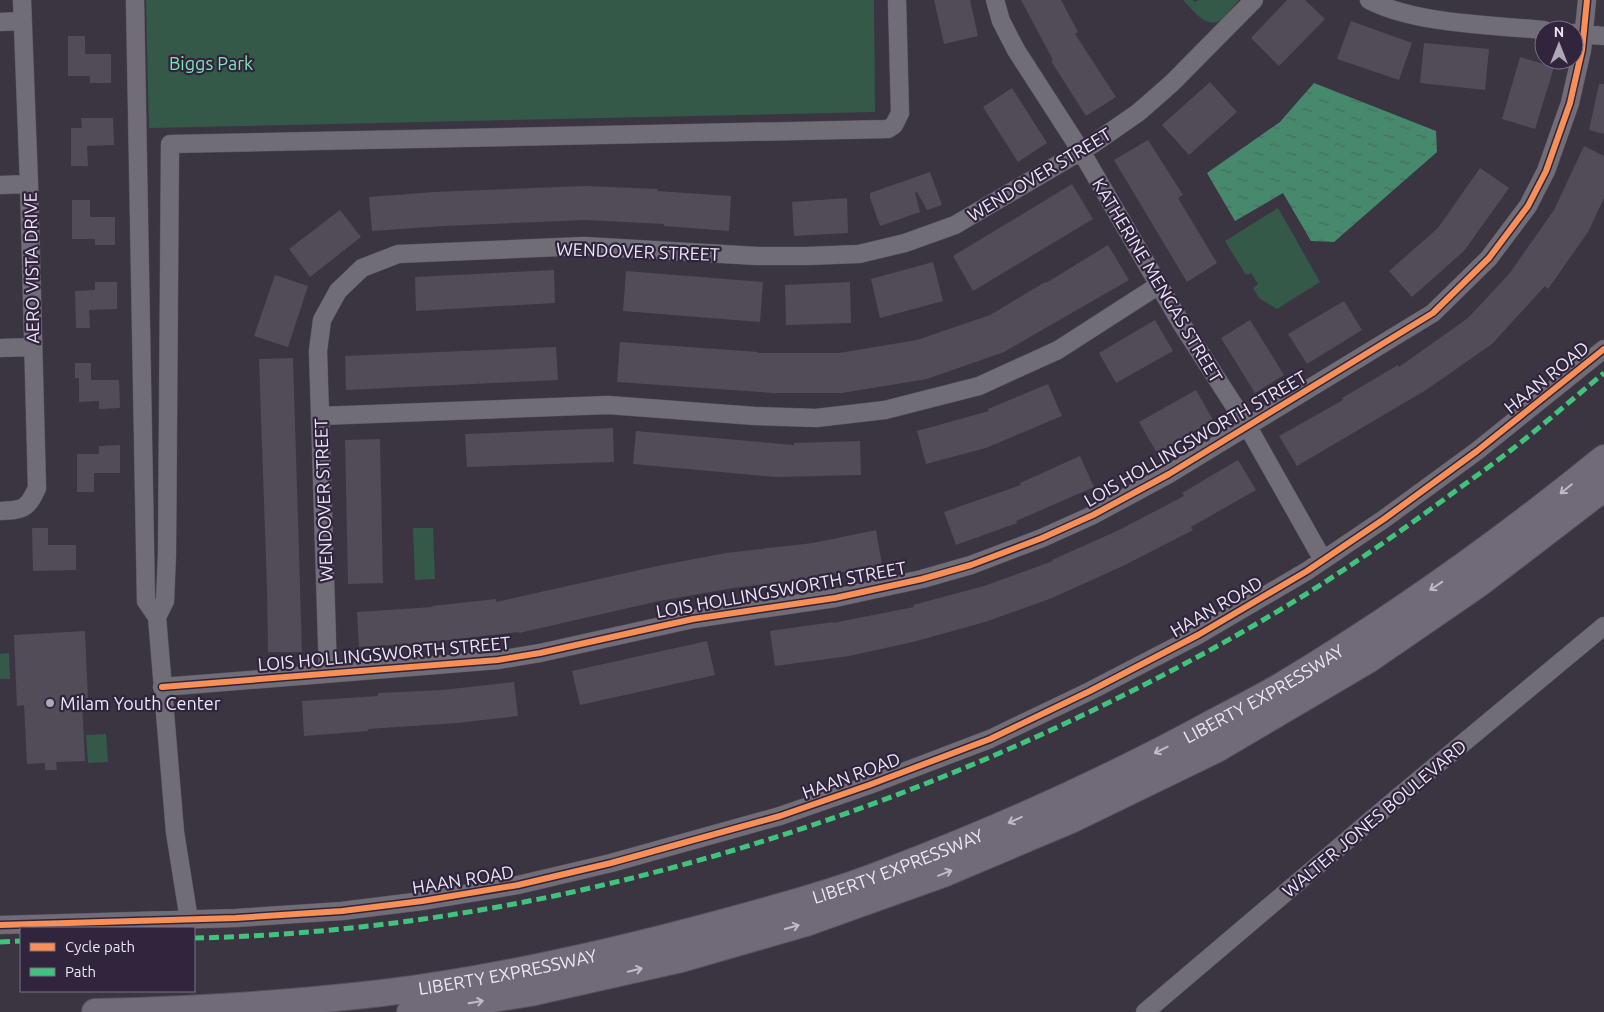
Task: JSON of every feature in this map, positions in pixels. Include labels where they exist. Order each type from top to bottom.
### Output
[{"type":"highway","name":"LIBERTY EXPRESSWAY","points":[[95,1012],[169,1011],[279,1004],[386,992],[489,976],[590,956],[682,934],[787,905],[883,874],[1002,826],[1092,785],[1176,744],[1278,688],[1372,629],[1458,571],[1556,498],[1604,458]]},
{"type":"highway","name":"LIBERTY EXPRESSWAY","points":[[410,1012],[530,993],[680,960],[806,922],[943,874],[1073,819],[1217,749],[1368,660],[1480,583],[1604,488]]},
{"type":"street","name":"AERO VISTA DRIVE","points":[[0,510],[17,510],[30,503],[37,488],[22,0]]},
{"type":"street","points":[[135,0],[146,601],[157,617],[175,832],[189,920]]},
{"type":"street","points":[[157,617],[165,601],[167,564],[170,144],[888,129],[894,125],[900,113],[897,0]]},
{"type":"street","name":"KATHERINE MENGAS STREET","points":[[995,0],[1001,22],[1016,50],[1081,151],[1159,285],[1248,427],[1323,560]]},
{"type":"street","name":"WENDOVER STREET","points":[[328,673],[318,351],[322,320],[338,291],[362,268],[398,254],[584,246],[757,256],[807,256],[859,254],[905,243],[955,225],[1081,151],[1139,112],[1172,83],[1254,0]]},
{"type":"street","points":[[1369,0],[1407,14],[1461,22],[1534,29]]},
{"type":"street","name":"LOIS HOLLINGSWORTH STREET","points":[[1582,20],[1587,0]]},
{"type":"street","points":[[0,22],[22,21]]},
{"type":"street","points":[[1584,34],[1604,36]]},
{"type":"street","name":"LOIS HOLLINGSWORTH STREET","points":[[162,686],[498,660],[540,653],[693,619],[835,598],[970,565],[1042,538],[1093,515],[1169,474],[1432,313],[1489,258],[1528,206],[1546,171],[1570,102],[1574,70]]},
{"type":"street","points":[[0,184],[29,184]]},
{"type":"street","points":[[320,416],[608,404],[755,416],[816,418],[885,410],[979,386],[1050,354],[1159,285]]},
{"type":"street","points":[[0,348],[32,347]]},
{"type":"street","name":"HAAN ROAD","points":[[0,925],[189,920],[342,911],[422,901],[518,885],[620,860],[780,816],[869,785],[990,739],[1090,691],[1198,635],[1323,560],[1384,519],[1477,451],[1604,349]]},
{"type":"street","name":"WALTER JONES BOULEVARD","points":[[1145,1012],[1389,804],[1604,626]]},
{"type":"green space","name":"Biggs Park","points":[[146,0],[874,0],[875,112],[149,128]]},
{"type":"green space","points":[[1183,0],[1193,0],[1195,2],[1198,0],[1239,0],[1224,17],[1214,23],[1204,20]]},
{"type":"green space","points":[[1278,208],[1320,282],[1277,309],[1259,298],[1253,288],[1258,284],[1251,273],[1246,275],[1225,241]]},
{"type":"green space","points":[[413,528],[433,528],[435,579],[415,580]]},
{"type":"green space","points":[[9,653],[10,679],[0,679],[0,654]]},
{"type":"green space","points":[[106,734],[108,762],[88,763],[86,735]]},
{"type":"water","points":[[1314,83],[1436,131],[1437,152],[1334,242],[1311,241],[1283,193],[1235,221],[1207,173],[1280,122]]},
{"type":"building","points":[[934,0],[970,0],[978,36],[944,44]]},
{"type":"building","points":[[1021,0],[1061,0],[1078,32],[1075,34],[1116,97],[1086,116],[1051,61],[1053,60]]},
{"type":"building","points":[[1287,0],[1305,0],[1325,19],[1279,66],[1251,38]]},
{"type":"building","points":[[1351,21],[1412,43],[1399,80],[1337,59]]},
{"type":"building","points":[[68,36],[85,36],[85,54],[111,54],[111,83],[90,83],[90,76],[68,76]]},
{"type":"building","points":[[1424,43],[1489,49],[1485,90],[1420,83]]},
{"type":"building","points":[[1520,57],[1534,61],[1534,70],[1553,70],[1535,129],[1502,119]]},
{"type":"building","points":[[1210,82],[1237,112],[1189,155],[1162,125]]},
{"type":"building","points":[[1599,84],[1604,84],[1604,134],[1589,130]]},
{"type":"building","points":[[1012,88],[1047,143],[1018,162],[983,107]]},
{"type":"building","points":[[81,118],[113,118],[114,145],[87,146],[88,166],[71,166],[71,128],[82,128]]},
{"type":"building","points":[[1148,140],[1183,195],[1178,198],[1217,263],[1187,282],[1114,160]]},
{"type":"building","points":[[1584,146],[1604,156],[1604,198],[1588,232],[1548,289],[1545,286],[1492,344],[1426,390],[1297,466],[1279,436],[1343,400],[1342,398],[1398,365],[1399,367],[1468,318],[1509,274],[1554,210]]},
{"type":"building","points":[[1480,168],[1509,188],[1464,251],[1412,297],[1389,271],[1438,228]]},
{"type":"building","points":[[930,172],[942,205],[927,210],[917,192],[915,193],[920,212],[880,226],[870,193]]},
{"type":"building","points":[[1072,184],[1093,219],[973,291],[953,256]]},
{"type":"building","points":[[585,186],[658,189],[657,191],[731,196],[729,231],[664,226],[664,224],[585,220],[372,231],[369,197],[434,192]]},
{"type":"building","points":[[847,198],[848,233],[794,236],[792,202]]},
{"type":"building","points":[[72,200],[90,200],[90,217],[115,217],[115,245],[95,245],[95,239],[72,239]]},
{"type":"building","points":[[340,210],[361,237],[310,277],[289,249]]},
{"type":"building","points":[[1108,245],[1129,280],[1004,352],[927,379],[842,393],[773,393],[617,382],[620,342],[758,353],[839,353],[917,340],[990,315]]},
{"type":"building","points":[[933,262],[943,301],[880,318],[871,279]]},
{"type":"building","points":[[554,270],[555,303],[416,311],[415,277]]},
{"type":"building","points":[[626,271],[763,282],[760,322],[623,311]]},
{"type":"building","points":[[275,275],[308,286],[288,347],[254,336]]},
{"type":"building","points":[[95,282],[117,282],[117,309],[89,310],[90,328],[76,328],[75,291],[95,290]]},
{"type":"building","points":[[850,282],[851,323],[786,325],[785,285]]},
{"type":"building","points":[[1344,301],[1362,330],[1307,364],[1288,334]]},
{"type":"building","points":[[1155,320],[1173,351],[1116,383],[1099,353]]},
{"type":"building","points":[[1250,320],[1284,375],[1255,393],[1221,338]]},
{"type":"building","points":[[556,347],[558,380],[346,390],[345,356]]},
{"type":"building","points":[[293,358],[302,652],[268,652],[259,359]]},
{"type":"building","points":[[75,363],[91,363],[91,380],[119,380],[120,408],[99,409],[99,401],[79,402],[79,378],[75,378]]},
{"type":"building","points":[[1048,384],[1062,416],[986,448],[926,464],[917,431],[989,411],[988,409]]},
{"type":"building","points":[[1196,390],[1213,420],[1157,453],[1139,422]]},
{"type":"building","points":[[613,428],[614,462],[467,467],[465,434]]},
{"type":"building","points":[[636,431],[794,445],[794,443],[860,441],[861,475],[776,477],[633,464]]},
{"type":"building","points":[[380,439],[383,583],[348,584],[345,440]]},
{"type":"building","points":[[120,445],[120,473],[94,473],[94,492],[77,492],[77,454],[99,454],[99,446]]},
{"type":"building","points":[[1080,456],[1094,487],[1016,521],[1017,523],[956,545],[944,512],[1021,485],[1020,483]]},
{"type":"building","points":[[1238,460],[1256,490],[1191,527],[1193,530],[1125,565],[1052,598],[985,622],[913,642],[849,656],[775,666],[770,631],[833,623],[914,607],[913,605],[984,586],[1053,561],[1119,530],[1184,496],[1182,493]]},
{"type":"building","points":[[32,528],[48,528],[48,545],[76,545],[76,570],[33,571]]},
{"type":"building","points":[[876,530],[882,565],[805,579],[733,588],[659,601],[519,633],[423,643],[359,647],[357,612],[433,607],[496,599],[496,602],[662,565],[726,553],[813,543]]},
{"type":"building","name":"Milam Youth Center","points":[[85,631],[88,700],[82,701],[85,761],[56,762],[57,770],[45,770],[45,763],[27,764],[24,705],[17,706],[14,635]]},
{"type":"building","points":[[707,641],[715,675],[580,705],[572,671]]},
{"type":"building","points":[[514,682],[518,716],[304,736],[302,701],[378,696],[378,693],[442,690]]},
{"type":"marked path","points":[[195,938],[303,933],[411,921],[518,903],[625,880],[730,851],[834,818],[936,780],[1036,737],[1176,669],[1311,591],[1422,516],[1531,434],[1604,373]]},
{"type":"marked path","points":[[0,942],[20,941]]},
{"type":"cycle path","points":[[162,687],[498,660],[540,653],[693,619],[835,598],[922,579],[971,565],[1042,538],[1093,515],[1169,474],[1433,313],[1489,258],[1528,206],[1546,171],[1570,103],[1582,50],[1587,0]]},
{"type":"cycle path","points":[[0,925],[236,918],[342,911],[422,901],[518,885],[611,863],[780,816],[869,785],[990,739],[1090,691],[1198,635],[1307,571],[1384,519],[1477,451],[1604,349]]},
{"type":"place","name":"Milam Youth Center","points":[[50,703]]}]
